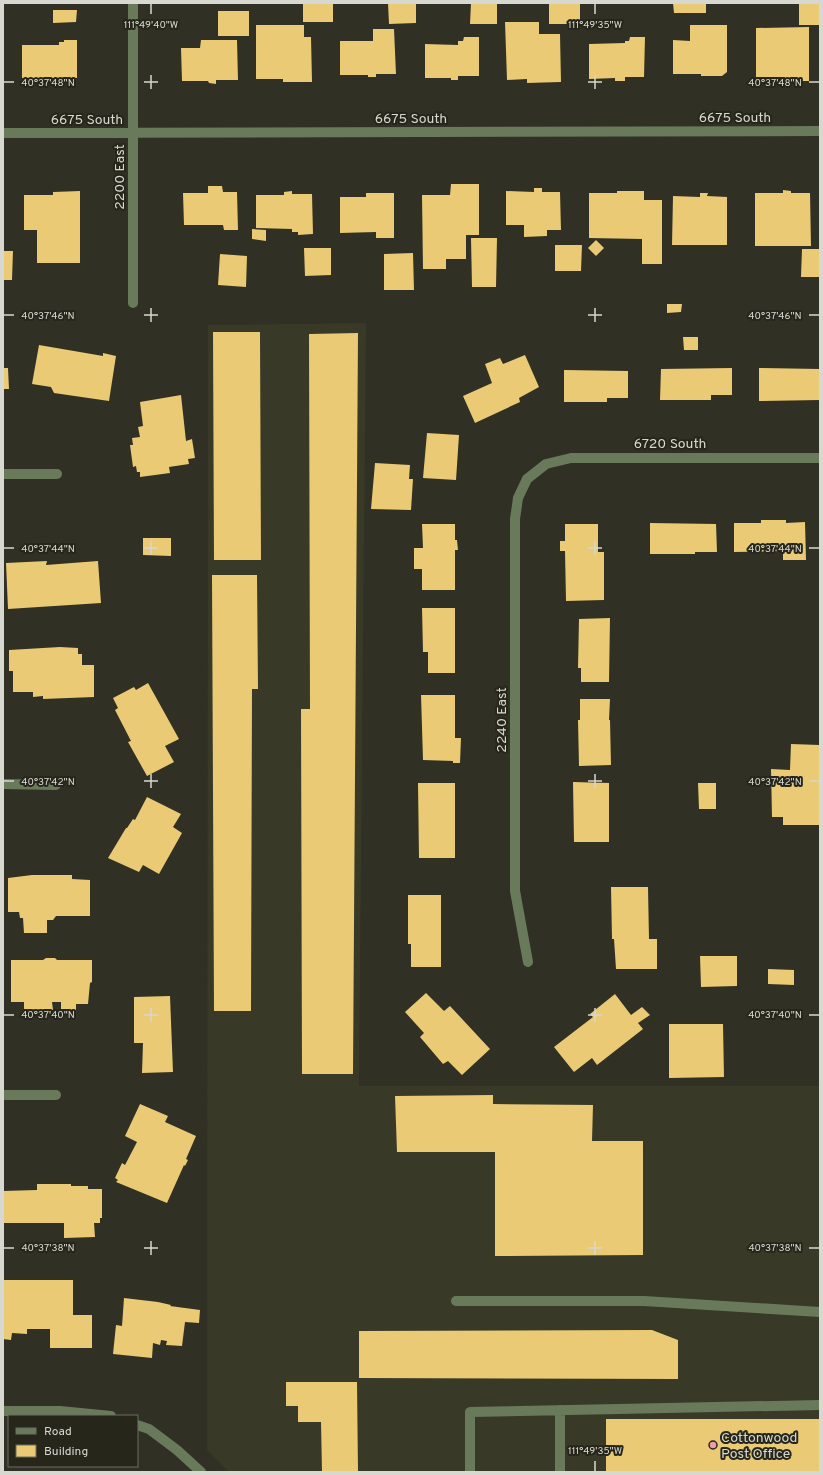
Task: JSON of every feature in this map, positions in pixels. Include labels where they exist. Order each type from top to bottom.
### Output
[{"type":"street","name":"2200 East","points":[[133,3],[133,303]]},
{"type":"street","name":"6675 South","points":[[3,133],[820,131]]},
{"type":"street","name":"6720 South","points":[[527,479],[546,464],[571,458],[820,458]]},
{"type":"street","points":[[3,474],[57,474]]},
{"type":"street","name":"2240 East","points":[[527,479],[518,498],[515,519],[515,891],[528,962]]},
{"type":"street","points":[[3,784],[56,785]]},
{"type":"street","points":[[3,1095],[56,1095]]},
{"type":"street","points":[[456,1301],[644,1301],[820,1312]]},
{"type":"street","points":[[470,1472],[470,1412],[820,1405]]},
{"type":"street","points":[[560,1410],[560,1472]]},
{"type":"street","points":[[3,1411],[60,1411],[101,1415]]},
{"type":"street","points":[[138,1425],[149,1429],[177,1450],[201,1472]]},
{"type":"shaded area","points":[[366,323],[359,1086],[820,1086],[820,1472],[229,1472],[207,1450],[208,325]]},
{"type":"building","points":[[303,3],[333,3],[333,22],[303,22]]},
{"type":"building","points":[[388,3],[416,3],[416,23],[389,24]]},
{"type":"building","points":[[471,3],[497,3],[497,24],[470,24]]},
{"type":"building","points":[[549,3],[580,3],[580,24],[549,24]]},
{"type":"building","points":[[673,3],[706,3],[706,13],[674,13]]},
{"type":"building","points":[[799,3],[820,3],[820,25],[799,25]]},
{"type":"building","points":[[53,10],[77,10],[76,22],[53,23]]},
{"type":"building","points":[[218,11],[249,11],[249,36],[218,36]]},
{"type":"building","points":[[505,22],[539,22],[539,34],[560,34],[561,82],[527,83],[527,79],[507,80]]},
{"type":"building","points":[[256,25],[304,25],[304,37],[311,37],[312,82],[283,82],[283,79],[256,79]]},
{"type":"building","points":[[690,25],[727,25],[727,72],[722,76],[673,74],[673,40],[690,41]]},
{"type":"building","points":[[809,27],[809,81],[785,81],[785,77],[756,77],[756,28]]},
{"type":"building","points":[[373,29],[394,29],[396,74],[376,74],[376,77],[368,77],[368,75],[340,75],[340,41],[373,41]]},
{"type":"building","points":[[464,37],[479,37],[479,76],[458,76],[458,80],[451,80],[451,78],[425,78],[425,44],[458,45],[458,41],[463,41]]},
{"type":"building","points":[[630,37],[645,37],[644,77],[625,77],[625,81],[615,81],[615,78],[589,79],[589,44],[625,43],[625,41],[629,41]]},
{"type":"building","points":[[64,40],[77,40],[77,78],[22,78],[22,45],[59,45],[59,42],[64,42]]},
{"type":"building","points":[[201,40],[237,40],[238,80],[216,80],[216,84],[209,83],[208,81],[182,81],[181,48],[200,48]]},
{"type":"building","points":[[451,184],[479,184],[479,235],[466,235],[466,259],[446,259],[446,269],[423,269],[422,195],[450,195]]},
{"type":"building","points":[[208,186],[222,186],[223,192],[237,192],[238,230],[224,230],[223,225],[184,225],[183,193],[208,193]]},
{"type":"building","points":[[534,188],[542,188],[542,192],[560,192],[561,230],[547,230],[547,236],[524,237],[524,225],[506,225],[506,191],[534,192]]},
{"type":"building","points":[[783,190],[791,191],[791,193],[810,193],[811,246],[755,246],[755,193],[783,193]]},
{"type":"building","points":[[80,191],[80,263],[37,263],[37,230],[24,230],[24,195],[53,195],[53,192]]},
{"type":"building","points":[[292,191],[292,194],[312,194],[313,234],[298,235],[298,232],[292,232],[292,229],[256,228],[256,195],[284,195],[284,192]]},
{"type":"building","points":[[617,191],[644,191],[644,200],[662,200],[662,264],[642,264],[642,239],[589,238],[589,193],[617,193]]},
{"type":"building","points":[[366,193],[394,193],[394,238],[376,238],[376,232],[340,233],[340,197],[366,197]]},
{"type":"building","points":[[700,193],[708,193],[707,196],[727,197],[727,245],[672,245],[673,196],[700,197]]},
{"type":"building","points":[[252,229],[266,230],[266,241],[252,239]]},
{"type":"building","points":[[471,238],[497,238],[496,287],[472,287]]},
{"type":"building","points":[[596,240],[604,248],[596,256],[588,248]]},
{"type":"building","points":[[555,245],[582,245],[581,271],[555,271]]},
{"type":"building","points":[[304,248],[331,248],[331,275],[305,276]]},
{"type":"building","points":[[802,249],[820,249],[820,277],[801,277]]},
{"type":"building","points":[[3,251],[13,251],[12,280],[3,280]]},
{"type":"building","points":[[413,253],[414,290],[384,290],[384,254]]},
{"type":"building","points":[[220,254],[247,256],[246,287],[218,285]]},
{"type":"building","points":[[667,304],[682,304],[681,312],[667,313]]},
{"type":"building","points":[[213,332],[260,332],[261,560],[214,560]]},
{"type":"building","points":[[358,333],[353,1074],[302,1074],[301,709],[310,709],[309,334]]},
{"type":"building","points":[[683,337],[698,337],[698,350],[684,350]]},
{"type":"building","points":[[39,345],[103,356],[103,353],[116,356],[109,401],[54,393],[51,387],[32,384]]},
{"type":"building","points":[[525,355],[539,387],[519,398],[520,402],[475,423],[463,396],[492,383],[485,364],[500,358],[503,364]]},
{"type":"building","points":[[3,368],[8,368],[9,389],[3,389]]},
{"type":"building","points":[[732,368],[732,395],[711,395],[711,400],[660,400],[661,369]]},
{"type":"building","points":[[759,368],[820,369],[820,400],[759,401]]},
{"type":"building","points":[[564,370],[628,371],[628,398],[607,398],[607,402],[564,402]]},
{"type":"building","points":[[181,395],[186,441],[192,439],[195,458],[188,459],[189,464],[169,467],[170,473],[140,477],[140,472],[137,472],[136,466],[133,467],[130,445],[133,445],[132,438],[140,437],[138,427],[143,426],[140,402]]},
{"type":"building","points":[[427,433],[459,435],[456,480],[423,478]]},
{"type":"building","points":[[375,463],[410,465],[409,479],[413,479],[411,510],[371,509]]},
{"type":"building","points":[[761,520],[786,520],[786,523],[805,522],[806,560],[783,560],[783,551],[734,552],[734,523],[761,523]]},
{"type":"building","points":[[650,523],[716,524],[717,552],[695,552],[695,554],[650,554]]},
{"type":"building","points":[[422,524],[455,524],[455,540],[457,540],[458,550],[455,550],[455,590],[422,590],[422,569],[414,569],[414,548],[423,548]]},
{"type":"building","points":[[565,524],[598,524],[598,552],[604,552],[604,600],[566,601],[565,551],[560,551],[560,541],[565,541]]},
{"type":"building","points":[[143,538],[171,538],[171,556],[143,555]]},
{"type":"building","points":[[47,561],[46,565],[98,561],[101,603],[8,609],[6,563]]},
{"type":"building","points":[[212,575],[257,575],[258,689],[252,689],[251,1011],[214,1011]]},
{"type":"building","points":[[422,608],[455,608],[455,673],[428,673],[428,652],[423,652]]},
{"type":"building","points":[[610,618],[609,682],[581,682],[581,668],[578,668],[579,619]]},
{"type":"building","points":[[60,647],[78,648],[78,654],[82,654],[82,665],[94,665],[94,697],[43,699],[43,696],[33,697],[33,692],[13,692],[13,671],[9,671],[9,650]]},
{"type":"building","points":[[148,683],[179,739],[165,746],[174,762],[147,776],[128,742],[131,741],[115,710],[118,708],[113,698],[134,687],[136,690]]},
{"type":"building","points":[[421,695],[455,695],[455,738],[461,738],[460,763],[453,763],[453,761],[423,760]]},
{"type":"building","points":[[580,699],[610,699],[609,720],[611,765],[579,766],[578,720],[580,720]]},
{"type":"building","points":[[791,744],[820,745],[820,825],[783,825],[783,817],[772,817],[771,769],[790,770]]},
{"type":"building","points":[[573,782],[609,783],[609,842],[574,842]]},
{"type":"building","points":[[418,783],[455,783],[455,858],[419,858]]},
{"type":"building","points":[[698,783],[716,783],[716,809],[699,809]]},
{"type":"building","points":[[147,797],[181,814],[173,827],[182,833],[159,874],[143,865],[139,872],[108,858],[126,828],[133,819],[135,820]]},
{"type":"building","points":[[32,875],[72,875],[72,879],[90,880],[90,916],[56,916],[53,920],[47,920],[47,933],[24,933],[23,918],[20,918],[19,912],[8,912],[8,878]]},
{"type":"building","points":[[611,887],[648,887],[649,939],[657,939],[657,969],[616,969],[614,939],[612,939]]},
{"type":"building","points":[[408,895],[441,895],[441,967],[411,967],[411,944],[408,944]]},
{"type":"building","points":[[700,956],[737,956],[737,986],[701,987]]},
{"type":"building","points":[[46,958],[55,958],[57,960],[92,960],[92,982],[90,983],[88,1004],[76,1004],[76,1010],[61,1009],[61,1002],[52,1002],[53,1010],[24,1009],[24,1002],[11,1002],[11,960],[43,960]]},
{"type":"building","points":[[768,969],[794,970],[794,985],[768,984]]},
{"type":"building","points":[[426,993],[444,1011],[450,1006],[490,1049],[462,1075],[448,1061],[443,1064],[420,1037],[424,1033],[405,1012]]},
{"type":"building","points":[[615,994],[631,1015],[642,1007],[650,1015],[638,1023],[643,1029],[597,1065],[592,1058],[574,1072],[554,1047],[593,1017],[590,1014]]},
{"type":"building","points":[[170,996],[173,1072],[142,1073],[143,1043],[134,1043],[134,997]]},
{"type":"building","points":[[669,1024],[723,1024],[724,1077],[669,1078]]},
{"type":"building","points":[[493,1095],[493,1104],[593,1105],[592,1141],[643,1141],[643,1255],[495,1256],[495,1152],[397,1152],[395,1096]]},
{"type":"building","points":[[140,1104],[168,1116],[165,1122],[196,1136],[186,1159],[188,1160],[185,1166],[184,1165],[167,1203],[116,1182],[118,1180],[115,1178],[122,1163],[125,1165],[137,1142],[125,1136]]},
{"type":"building","points":[[37,1184],[71,1184],[71,1186],[88,1186],[88,1189],[102,1189],[102,1218],[100,1218],[100,1223],[94,1223],[95,1237],[64,1238],[64,1223],[3,1223],[3,1191],[37,1190]]},
{"type":"building","points":[[3,1280],[73,1280],[73,1315],[92,1315],[92,1348],[50,1348],[50,1329],[27,1329],[27,1334],[12,1333],[11,1340],[3,1339]]},
{"type":"building","points":[[124,1298],[158,1302],[171,1305],[170,1306],[200,1310],[199,1323],[185,1322],[182,1346],[166,1345],[167,1341],[161,1340],[160,1345],[153,1343],[152,1358],[113,1354],[116,1325],[122,1326]]},
{"type":"building","points":[[652,1330],[678,1340],[678,1379],[359,1378],[359,1331]]},
{"type":"building","points":[[286,1382],[357,1382],[358,1472],[322,1472],[321,1422],[298,1422],[298,1406],[286,1406]]},
{"type":"building","name":"Cottonwood Post Office","points":[[606,1419],[820,1419],[820,1472],[606,1472]]},
{"type":"place","name":"Cottonwood Post Office","points":[[713,1445]]}]
